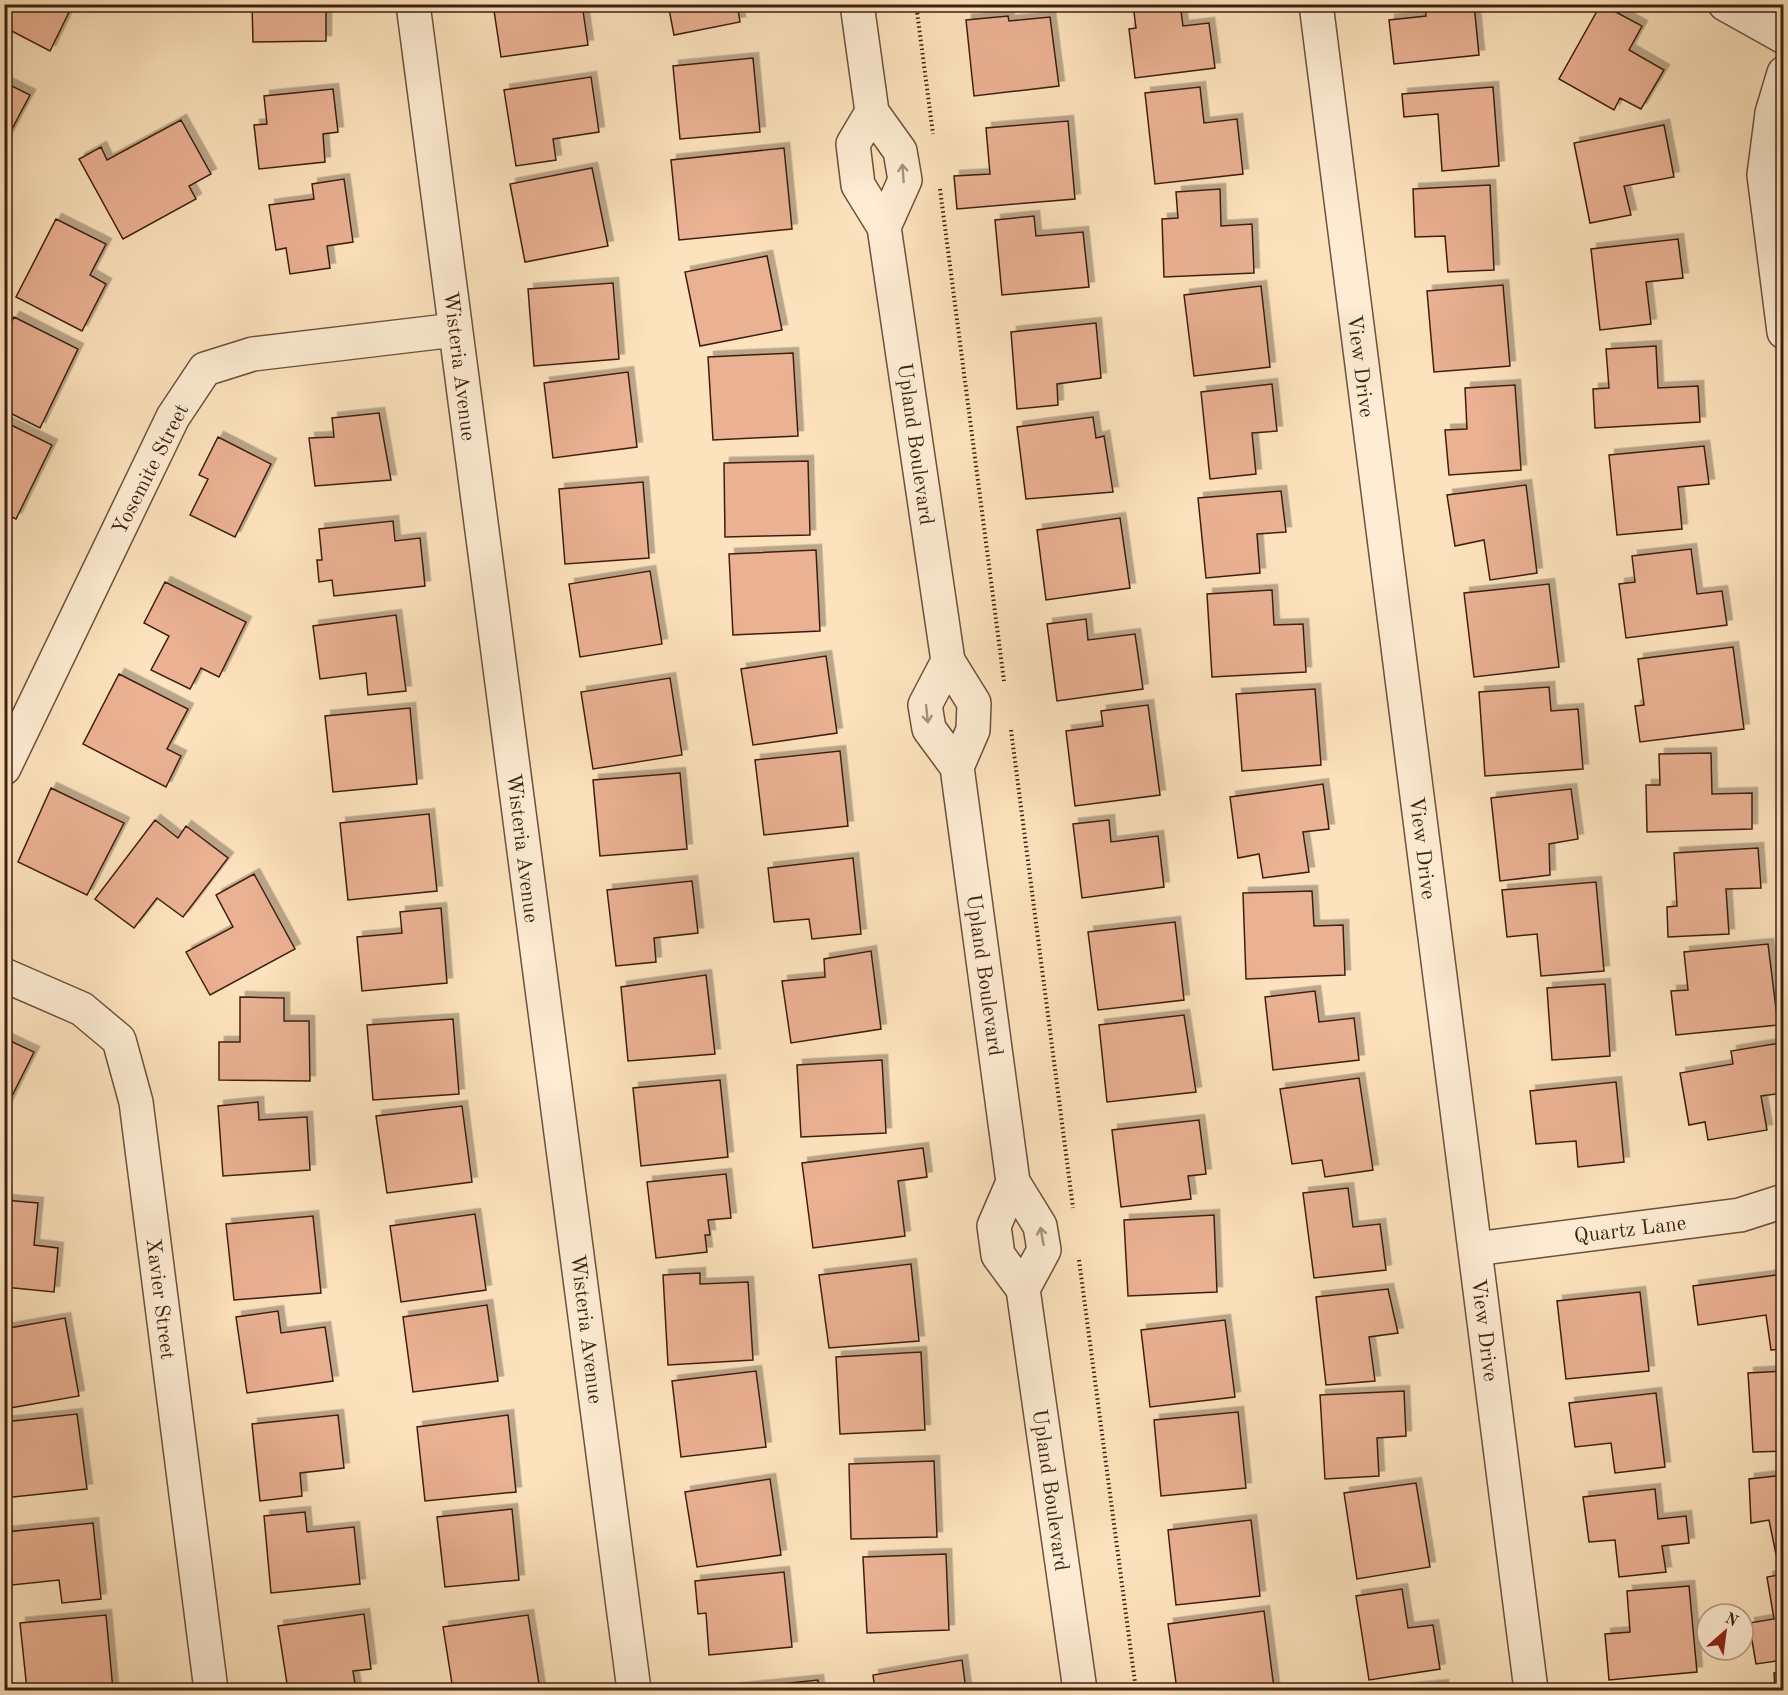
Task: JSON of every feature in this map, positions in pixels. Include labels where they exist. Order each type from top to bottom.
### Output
[{"type":"street","name":"Wisteria Avenue","points":[[414,4],[634,1690]]},
{"type":"street","points":[[857,4],[872,112],[900,151],[905,180],[884,227]]},
{"type":"street","name":"View Drive","points":[[1316,4],[1530,1690]]},
{"type":"street","points":[[1725,4],[1784,37]]},
{"type":"street","points":[[1784,73],[1772,113],[1764,175],[1784,332]]},
{"type":"street","name":"Upland Boulevard","points":[[872,112],[853,144],[858,185],[884,227],[948,661],[974,703],[973,730],[957,767]]},
{"type":"street","name":"Yosemite Street","points":[[4,768],[173,417],[205,369],[253,354],[455,330]]},
{"type":"street","name":"Upland Boulevard","points":[[948,661],[926,705],[929,729],[957,767],[1013,1182],[1040,1226],[1044,1250],[1023,1289]]},
{"type":"street","name":"Xavier Street","points":[[4,975],[82,1009],[119,1040],[136,1102],[211,1690]]},
{"type":"street","name":"Upland Boulevard","points":[[1013,1182],[994,1226],[998,1256],[1023,1289],[1080,1690]]},
{"type":"street","name":"Quartz Lane","points":[[1475,1249],[1740,1215],[1784,1201]]},
{"type":"path","points":[[916,4],[934,142]]},
{"type":"path","points":[[939,177],[1005,684]]},
{"type":"path","points":[[1009,719],[1074,1218]]},
{"type":"path","points":[[1078,1254],[1136,1690]]},
{"type":"building","points":[[4,4],[73,4],[50,51],[4,27]]},
{"type":"building","points":[[252,4],[326,4],[326,41],[253,42]]},
{"type":"building","points":[[493,4],[582,4],[588,45],[501,57]]},
{"type":"building","points":[[668,4],[737,4],[740,22],[674,35]]},
{"type":"building","points":[[1133,4],[1180,4],[1183,26],[1209,23],[1215,68],[1135,78],[1129,29],[1136,28]]},
{"type":"building","points":[[1425,4],[1474,4],[1479,55],[1394,64],[1389,20],[1426,16]]},
{"type":"building","points":[[1601,4],[1642,26],[1629,50],[1664,70],[1641,109],[1620,98],[1614,110],[1559,79]]},
{"type":"building","points":[[1008,16],[1009,21],[1050,17],[1059,86],[974,96],[966,20]]},
{"type":"building","points":[[753,58],[760,132],[680,139],[673,66]]},
{"type":"building","points":[[591,77],[599,132],[553,139],[556,160],[516,166],[504,90]]},
{"type":"building","points":[[4,82],[30,95],[4,144]]},
{"type":"building","points":[[1200,87],[1204,123],[1237,119],[1243,174],[1155,184],[1145,93]]},
{"type":"building","points":[[1493,87],[1499,166],[1442,171],[1438,114],[1404,117],[1402,94]]},
{"type":"building","points":[[333,89],[338,132],[323,134],[325,162],[259,169],[254,125],[267,124],[264,96]]},
{"type":"building","points":[[181,120],[211,174],[189,186],[196,199],[123,239],[79,159],[101,147],[107,160]]},
{"type":"building","points":[[1068,121],[1075,199],[957,209],[954,176],[990,174],[986,128]]},
{"type":"building","points":[[1664,125],[1674,177],[1624,186],[1631,215],[1590,223],[1574,143]]},
{"type":"building","points":[[784,148],[792,229],[679,240],[671,160]]},
{"type":"building","points":[[592,168],[608,246],[525,262],[510,184]]},
{"type":"building","points":[[344,179],[353,242],[327,246],[330,268],[290,274],[286,248],[276,250],[269,205],[314,199],[312,184]]},
{"type":"building","points":[[1490,185],[1494,270],[1448,272],[1445,236],[1415,237],[1413,189]]},
{"type":"building","points":[[1220,189],[1221,226],[1252,224],[1254,273],[1164,277],[1162,219],[1178,218],[1176,192]]},
{"type":"building","points":[[1034,216],[1036,236],[1083,232],[1089,287],[1002,295],[995,220]]},
{"type":"building","points":[[56,219],[106,244],[90,275],[106,284],[82,331],[16,297]]},
{"type":"building","points":[[1678,239],[1683,278],[1646,282],[1651,324],[1600,330],[1591,249]]},
{"type":"building","points":[[767,256],[782,330],[700,346],[685,272]]},
{"type":"building","points":[[613,283],[619,359],[534,366],[528,289]]},
{"type":"building","points":[[1503,285],[1510,366],[1434,372],[1427,291]]},
{"type":"building","points":[[1261,286],[1270,367],[1194,376],[1184,295]]},
{"type":"building","points":[[14,317],[78,349],[40,428],[4,410],[4,336]]},
{"type":"building","points":[[1096,323],[1101,378],[1057,384],[1058,405],[1017,409],[1011,332]]},
{"type":"building","points":[[1656,346],[1658,388],[1698,386],[1700,422],[1595,428],[1593,389],[1609,388],[1606,349]]},
{"type":"building","points":[[793,353],[798,436],[713,440],[708,357]]},
{"type":"building","points":[[628,372],[637,447],[553,458],[544,383]]},
{"type":"building","points":[[1272,384],[1277,431],[1252,433],[1256,474],[1210,479],[1201,392]]},
{"type":"building","points":[[1515,385],[1521,470],[1449,475],[1445,430],[1467,429],[1465,388]]},
{"type":"building","points":[[379,413],[391,480],[315,486],[309,438],[334,437],[332,418]]},
{"type":"building","points":[[1093,417],[1096,438],[1104,436],[1113,492],[1026,499],[1017,427]]},
{"type":"building","points":[[5,422],[52,445],[16,519],[4,513]]},
{"type":"building","points":[[218,437],[271,464],[235,537],[190,515],[208,479],[199,475]]},
{"type":"building","points":[[1704,446],[1709,484],[1678,487],[1682,529],[1617,535],[1609,455]]},
{"type":"building","points":[[808,461],[810,535],[725,537],[724,463]]},
{"type":"building","points":[[643,482],[649,558],[565,564],[559,489]]},
{"type":"building","points":[[1526,485],[1537,573],[1490,580],[1484,540],[1455,546],[1447,495]]},
{"type":"building","points":[[1281,491],[1286,532],[1257,534],[1260,573],[1206,578],[1198,498]]},
{"type":"building","points":[[1120,518],[1130,588],[1046,600],[1037,530]]},
{"type":"building","points":[[393,521],[395,541],[420,538],[425,586],[334,596],[332,580],[319,582],[317,560],[322,560],[319,529]]},
{"type":"building","points":[[1691,549],[1697,594],[1722,591],[1727,625],[1626,638],[1619,584],[1635,582],[1632,556]]},
{"type":"building","points":[[816,550],[820,631],[733,635],[729,554]]},
{"type":"building","points":[[650,571],[662,644],[580,657],[569,584]]},
{"type":"building","points":[[165,582],[246,622],[219,677],[201,668],[190,689],[151,670],[169,636],[144,623]]},
{"type":"building","points":[[1549,584],[1559,667],[1474,677],[1464,593]]},
{"type":"building","points":[[1272,590],[1274,625],[1303,624],[1306,672],[1212,677],[1207,594]]},
{"type":"building","points":[[396,615],[406,691],[368,695],[366,673],[320,679],[313,626]]},
{"type":"building","points":[[1086,619],[1088,640],[1135,634],[1143,689],[1057,701],[1047,624]]},
{"type":"building","points":[[1733,647],[1744,729],[1640,742],[1635,706],[1644,705],[1638,659]]},
{"type":"building","points":[[826,656],[837,733],[753,745],[741,669]]},
{"type":"building","points":[[119,674],[188,709],[167,749],[181,756],[166,787],[83,744]]},
{"type":"building","points":[[670,678],[682,755],[593,769],[581,692]]},
{"type":"building","points":[[1549,687],[1551,711],[1578,709],[1583,769],[1485,776],[1479,692]]},
{"type":"building","points":[[1315,689],[1321,765],[1242,771],[1236,694]]},
{"type":"building","points":[[1148,705],[1160,795],[1075,806],[1066,731],[1103,726],[1101,711]]},
{"type":"building","points":[[410,708],[417,784],[333,792],[325,716]]},
{"type":"building","points":[[840,751],[848,826],[764,835],[755,760]]},
{"type":"building","points":[[1711,753],[1712,794],[1752,793],[1752,829],[1647,832],[1646,785],[1660,785],[1659,754]]},
{"type":"building","points":[[680,773],[687,849],[600,856],[593,780]]},
{"type":"building","points":[[1323,784],[1329,829],[1303,832],[1309,872],[1263,878],[1259,854],[1238,858],[1230,797]]},
{"type":"building","points":[[51,788],[124,823],[87,895],[18,862]]},
{"type":"building","points":[[1571,789],[1578,839],[1549,844],[1550,875],[1500,881],[1491,798]]},
{"type":"building","points":[[429,814],[437,891],[348,900],[340,823]]},
{"type":"building","points":[[155,820],[178,838],[186,826],[228,858],[183,917],[157,898],[134,928],[95,899]]},
{"type":"building","points":[[1109,820],[1111,842],[1158,836],[1164,887],[1082,898],[1073,824]]},
{"type":"building","points":[[1758,848],[1761,888],[1726,889],[1729,934],[1668,937],[1667,907],[1677,906],[1674,853]]},
{"type":"building","points":[[853,858],[861,934],[812,939],[809,919],[774,922],[768,868]]},
{"type":"building","points":[[254,874],[295,949],[210,995],[186,952],[233,927],[216,895]]},
{"type":"building","points":[[692,881],[698,933],[654,938],[656,962],[616,966],[607,890]]},
{"type":"building","points":[[1596,882],[1604,971],[1541,976],[1537,934],[1507,937],[1502,890]]},
{"type":"building","points":[[1312,891],[1314,926],[1343,925],[1345,975],[1246,979],[1243,893]]},
{"type":"building","points":[[441,908],[447,983],[362,991],[357,937],[402,933],[400,912]]},
{"type":"building","points":[[1175,922],[1184,1000],[1098,1010],[1088,932]]},
{"type":"building","points":[[1768,944],[1778,1025],[1676,1035],[1671,991],[1688,990],[1684,952]]},
{"type":"building","points":[[871,951],[881,1029],[791,1043],[782,981],[825,977],[824,959]]},
{"type":"building","points":[[706,975],[715,1054],[628,1061],[621,987]]},
{"type":"building","points":[[1605,984],[1610,1056],[1552,1060],[1547,988]]},
{"type":"building","points":[[1315,991],[1319,1022],[1354,1018],[1359,1060],[1273,1070],[1265,997]]},
{"type":"building","points":[[240,997],[284,998],[284,1021],[309,1021],[310,1081],[219,1080],[219,1042],[240,1042]]},
{"type":"building","points":[[1184,1015],[1196,1092],[1107,1102],[1099,1025]]},
{"type":"building","points":[[453,1019],[459,1094],[373,1100],[367,1025]]},
{"type":"building","points":[[4,1038],[34,1052],[4,1112]]},
{"type":"building","points":[[1780,1043],[1784,1093],[1761,1096],[1767,1130],[1708,1140],[1705,1122],[1689,1125],[1680,1073],[1733,1064],[1731,1051]]},
{"type":"building","points":[[882,1060],[886,1133],[801,1137],[797,1065]]},
{"type":"building","points":[[1359,1078],[1373,1170],[1325,1177],[1322,1160],[1292,1164],[1280,1089]]},
{"type":"building","points":[[720,1080],[728,1157],[641,1166],[633,1088]]},
{"type":"building","points":[[1616,1082],[1624,1162],[1578,1167],[1576,1141],[1536,1144],[1530,1091]]},
{"type":"building","points":[[258,1102],[259,1120],[307,1117],[310,1170],[223,1176],[218,1106]]},
{"type":"building","points":[[462,1106],[472,1182],[387,1193],[376,1116]]},
{"type":"building","points":[[1199,1120],[1206,1174],[1188,1176],[1191,1199],[1121,1207],[1112,1130]]},
{"type":"building","points":[[923,1148],[927,1177],[898,1181],[905,1236],[813,1248],[802,1163]]},
{"type":"building","points":[[726,1174],[731,1218],[708,1220],[710,1235],[705,1235],[707,1252],[656,1258],[647,1182]]},
{"type":"building","points":[[1348,1188],[1353,1227],[1380,1224],[1386,1270],[1314,1278],[1303,1193]]},
{"type":"building","points":[[4,1200],[38,1203],[34,1245],[58,1248],[54,1292],[4,1287]]},
{"type":"building","points":[[475,1214],[486,1290],[401,1302],[390,1226]]},
{"type":"building","points":[[1214,1215],[1217,1292],[1128,1296],[1124,1220]]},
{"type":"building","points":[[313,1216],[321,1293],[234,1300],[226,1224]]},
{"type":"building","points":[[911,1264],[919,1341],[829,1348],[819,1275]]},
{"type":"building","points":[[700,1273],[700,1284],[748,1282],[753,1360],[668,1365],[663,1275]]},
{"type":"building","points":[[1784,1274],[1784,1349],[1771,1350],[1766,1315],[1698,1325],[1693,1286]]},
{"type":"building","points":[[1388,1289],[1398,1333],[1369,1337],[1375,1381],[1326,1385],[1316,1297]]},
{"type":"building","points":[[1640,1292],[1649,1371],[1566,1379],[1557,1301]]},
{"type":"building","points":[[487,1305],[498,1381],[413,1392],[403,1317]]},
{"type":"building","points":[[278,1311],[281,1333],[325,1327],[333,1381],[247,1393],[236,1317]]},
{"type":"building","points":[[65,1318],[79,1396],[4,1409],[4,1329]]},
{"type":"building","points":[[1225,1320],[1235,1397],[1150,1407],[1141,1330]]},
{"type":"building","points":[[921,1352],[925,1430],[840,1434],[836,1357]]},
{"type":"building","points":[[756,1371],[766,1447],[681,1457],[672,1381]]},
{"type":"building","points":[[1784,1371],[1784,1451],[1753,1452],[1748,1373]]},
{"type":"building","points":[[1404,1391],[1406,1436],[1377,1438],[1379,1476],[1325,1479],[1320,1395]]},
{"type":"building","points":[[1656,1393],[1665,1467],[1615,1473],[1611,1443],[1575,1447],[1569,1403]]},
{"type":"building","points":[[1238,1412],[1246,1488],[1161,1496],[1154,1420]]},
{"type":"building","points":[[77,1414],[87,1489],[4,1498],[4,1422]]},
{"type":"building","points":[[338,1415],[344,1468],[300,1473],[302,1496],[260,1501],[252,1424]]},
{"type":"building","points":[[508,1415],[516,1492],[425,1501],[417,1427]]},
{"type":"building","points":[[934,1461],[937,1537],[851,1539],[849,1464]]},
{"type":"building","points":[[1784,1475],[1784,1564],[1778,1564],[1769,1520],[1751,1523],[1749,1479]]},
{"type":"building","points":[[770,1479],[781,1555],[697,1567],[685,1492]]},
{"type":"building","points":[[1416,1483],[1430,1567],[1357,1579],[1344,1493]]},
{"type":"building","points":[[1655,1489],[1658,1519],[1686,1516],[1689,1543],[1662,1546],[1666,1572],[1619,1577],[1615,1540],[1589,1542],[1583,1497]]},
{"type":"building","points":[[512,1509],[519,1580],[445,1587],[437,1517]]},
{"type":"building","points":[[305,1512],[307,1532],[354,1527],[360,1584],[271,1593],[264,1516]]},
{"type":"building","points":[[1251,1520],[1260,1596],[1176,1605],[1168,1530]]},
{"type":"building","points":[[93,1523],[101,1599],[62,1603],[59,1580],[12,1585],[6,1532]]},
{"type":"building","points":[[946,1554],[949,1630],[867,1633],[863,1557]]},
{"type":"building","points":[[784,1572],[792,1647],[709,1655],[706,1613],[698,1614],[695,1581]]},
{"type":"building","points":[[1784,1574],[1784,1660],[1756,1664],[1755,1622],[1774,1619],[1767,1577]]},
{"type":"building","points":[[1689,1586],[1697,1672],[1609,1680],[1605,1634],[1630,1632],[1627,1591]]},
{"type":"building","points":[[1402,1589],[1408,1628],[1433,1625],[1440,1669],[1369,1680],[1356,1596]]},
{"type":"building","points":[[1264,1611],[1274,1688],[1177,1690],[1168,1624]]},
{"type":"building","points":[[364,1614],[371,1669],[353,1671],[356,1690],[288,1690],[278,1626]]},
{"type":"building","points":[[106,1615],[113,1690],[27,1690],[20,1623]]},
{"type":"building","points":[[528,1615],[540,1690],[453,1690],[443,1627]]},
{"type":"building","points":[[962,1660],[966,1690],[875,1690],[873,1675]]},
{"type":"building","points":[[1784,1672],[1784,1690],[1775,1690],[1774,1673]]},
{"type":"building","points":[[818,1680],[819,1690],[720,1690]]},
{"type":"building","points":[[1443,1685],[1443,1690],[1392,1690]]}]
